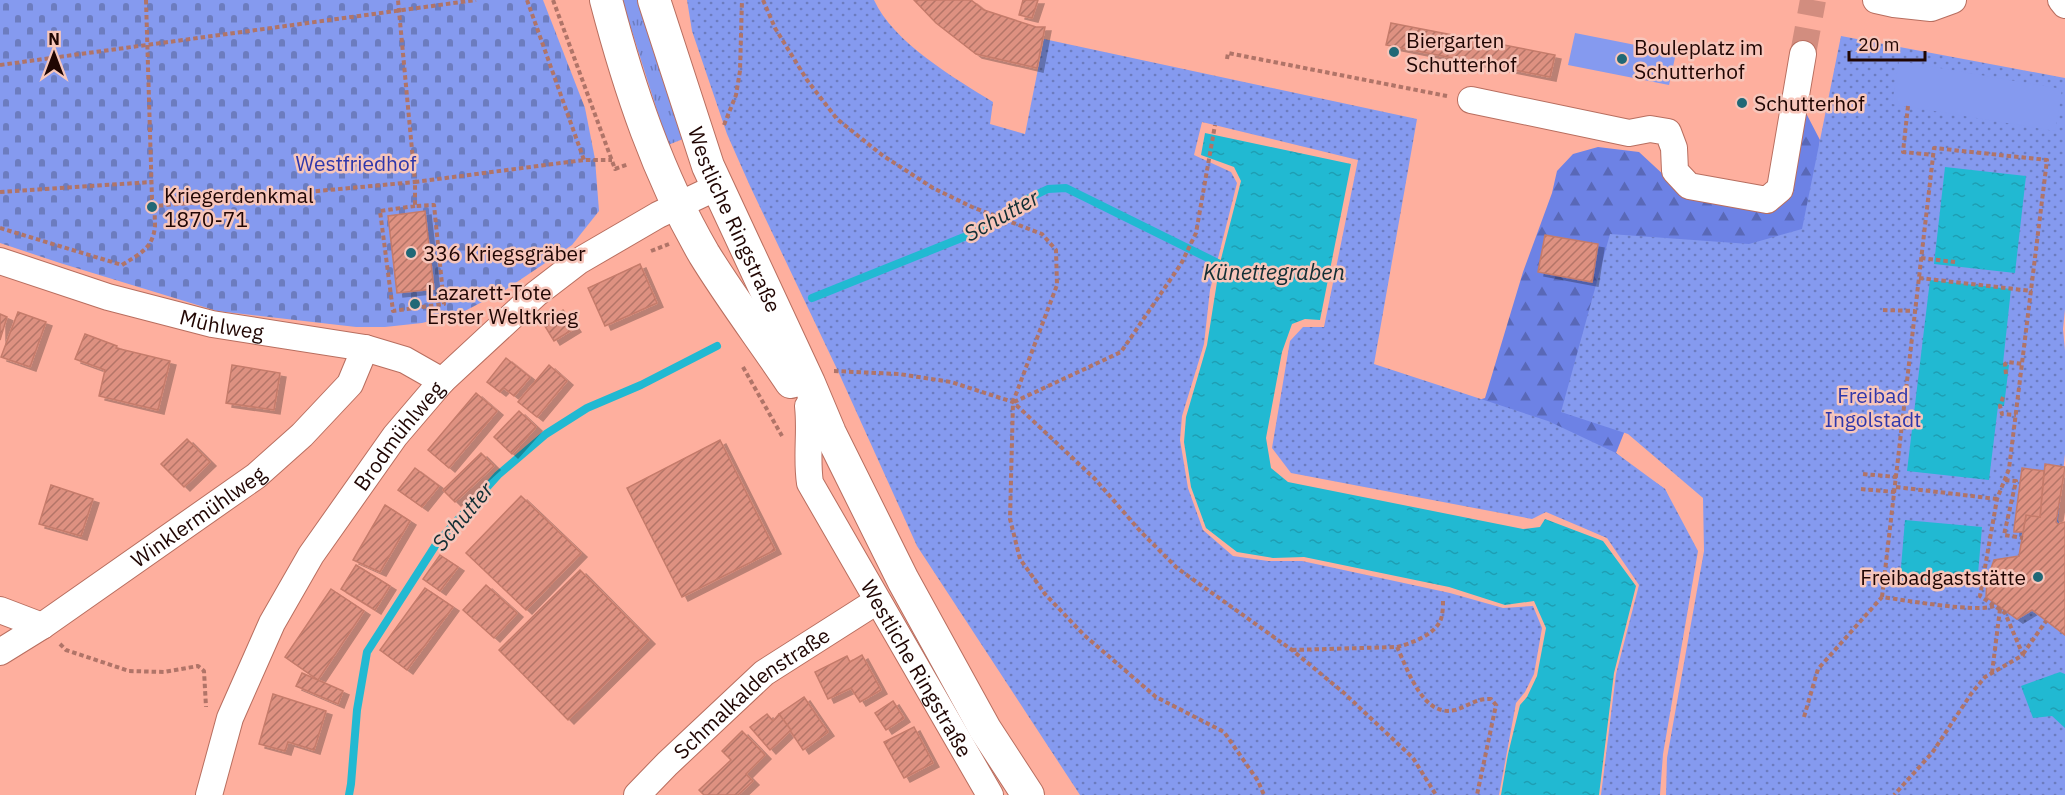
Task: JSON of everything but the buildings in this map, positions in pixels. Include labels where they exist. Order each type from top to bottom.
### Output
[{"type":"main road","name":"Westliche Ringstraße","points":[[606,0],[647,134],[704,254],[808,406],[830,433]]},
{"type":"main road","name":"Westliche Ringstraße","points":[[654,0],[699,142],[717,187],[830,433],[903,580],[985,729],[1028,795]]},
{"type":"street","points":[[1876,0],[1894,4],[1942,4]]},
{"type":"street","points":[[2061,0],[2065,5]]},
{"type":"street","points":[[1471,100],[1629,132],[1650,129],[1668,132],[1674,148],[1675,171],[1689,186],[1767,200],[1780,189],[1803,54]]},
{"type":"street","name":"Brodmühlweg","points":[[209,795],[230,718],[272,623],[311,555],[395,436],[442,381],[536,294],[579,261],[679,204],[717,187]]},
{"type":"street","name":"Mühlweg","points":[[0,261],[108,297],[212,324],[365,348],[405,360],[442,381]]},
{"type":"street","name":"Winklermühlweg","points":[[0,652],[42,626],[256,476],[302,435],[350,384],[365,348]]},
{"type":"street","name":"Westliche Ringstraße","points":[[808,406],[810,420],[807,466],[810,483],[990,795]]},
{"type":"street","name":"Schmalkaldenstraße","points":[[636,795],[764,673],[877,601]]},
{"type":"street","points":[[0,610],[42,626]]},
{"type":"path","points":[[146,0],[152,199],[156,206]]},
{"type":"path","points":[[398,0],[415,182],[415,206]]},
{"type":"path","points":[[0,65],[476,0]]},
{"type":"path","points":[[527,0],[584,160]]},
{"type":"path","points":[[553,0],[615,169],[629,164]]},
{"type":"path","points":[[720,134],[736,95],[740,71],[742,0]]},
{"type":"path","points":[[763,0],[780,37],[807,80],[837,119],[882,155],[933,188],[972,207],[1042,234],[1056,250],[1058,285],[1013,402],[1010,519],[1020,559],[1045,594],[1084,636],[1156,697],[1224,732],[1258,781],[1264,795]]},
{"type":"path","points":[[1227,59],[1228,53],[1471,100]]},
{"type":"path","points":[[1908,106],[1903,152],[1933,155]]},
{"type":"path","points":[[1013,402],[1121,352],[1181,264],[1196,233],[1215,125]]},
{"type":"path","points":[[1804,717],[1818,669],[1882,597],[1935,148],[2048,160],[2009,469],[1997,499],[1980,597],[2005,614],[2023,655]]},
{"type":"path","points":[[156,206],[415,182],[584,160],[612,160]]},
{"type":"path","points":[[0,192],[152,182]]},
{"type":"path","points":[[434,205],[444,304],[393,312],[380,211],[415,206],[434,205]]},
{"type":"path","points":[[0,228],[122,265],[147,250],[155,227],[153,214],[156,206]]},
{"type":"path","points":[[644,254],[672,243]]},
{"type":"path","points":[[1921,258],[1955,262]]},
{"type":"path","points":[[1919,278],[2032,291]]},
{"type":"path","points":[[1883,310],[1915,311]]},
{"type":"path","points":[[2006,374],[2005,364],[2008,362],[2022,364]]},
{"type":"path","points":[[830,369],[837,373],[899,374],[951,382],[1013,402],[1095,479],[1177,568],[1292,650],[1344,693],[1413,758],[1436,795]]},
{"type":"path","points":[[2003,397],[2000,406],[2002,414],[2016,415]]},
{"type":"path","points":[[1863,474],[1897,477]]},
{"type":"path","points":[[2005,480],[2016,481],[2004,535],[2018,535],[2023,538]]},
{"type":"path","points":[[1861,489],[1895,489],[1997,499]]},
{"type":"path","points":[[1882,597],[1967,608],[1994,606]]},
{"type":"path","points":[[1292,650],[1397,647],[1410,644],[1437,626],[1442,618],[1443,599]]},
{"type":"path","points":[[1992,673],[2000,609]]},
{"type":"path","points":[[1894,795],[1932,753],[1985,677],[2023,655],[2046,621]]},
{"type":"path","points":[[42,626],[66,650],[129,671],[164,672],[198,666],[204,671],[207,713]]},
{"type":"path","points":[[1397,647],[1416,685],[1430,705],[1444,712],[1482,699],[1491,699],[1496,705],[1477,795]]},
{"type":"green space","name":"Westfriedhof","points":[[0,0],[543,0],[585,108],[595,159],[599,211],[572,245],[505,290],[461,313],[422,323],[385,327],[356,327],[217,311],[0,243]]},
{"type":"green space","points":[[622,0],[639,0],[683,139],[668,145]]},
{"type":"green space","points":[[687,0],[874,0],[895,30],[926,58],[993,102],[990,124],[1025,134],[1044,39],[1417,119],[1374,364],[1548,421],[1616,453],[1665,489],[1698,551],[1663,754],[1660,795],[1601,795],[1616,674],[1639,585],[1607,538],[1546,512],[1532,519],[1291,473],[1272,448],[1290,341],[1303,327],[1324,327],[1358,160],[1202,122],[1194,155],[1231,172],[1237,183],[1210,290],[1204,344],[1182,416],[1180,440],[1188,488],[1203,530],[1233,556],[1268,561],[1302,561],[1450,593],[1503,608],[1533,606],[1542,628],[1534,674],[1525,692],[1516,703],[1499,795],[1080,795],[917,546],[727,134],[692,31]]},
{"type":"green space","name":"Bouleplatz im Schutterhof","points":[[1575,33],[1676,53],[1669,85],[1568,65]]},
{"type":"green space","name":"Freibad Ingolstadt","points":[[1841,36],[2065,78],[2065,309],[2063,329],[2065,454],[2058,520],[2065,537],[2065,795],[1666,795],[1667,758],[1704,551],[1703,498],[1628,434],[1561,412],[1610,234],[1749,244],[1802,229]]},
{"type":"green space","points":[[1899,61],[2062,89],[2055,131],[1892,104]]},
{"type":"green space","points":[[1793,111],[1807,115],[1820,140],[1809,242],[1628,423],[1616,453],[1665,489],[1687,538],[1612,540],[1544,509],[1436,413],[1485,398],[1523,272],[1552,193],[1557,171],[1573,154],[1598,147],[1639,152],[1680,190],[1778,207]]},
{"type":"water","name":"Künettegraben","points":[[1205,133],[1351,164],[1320,320],[1305,319],[1292,324],[1282,352],[1266,438],[1271,468],[1288,482],[1523,529],[1540,527],[1545,519],[1603,541],[1636,586],[1614,673],[1599,795],[1501,795],[1520,705],[1527,697],[1537,676],[1546,628],[1534,601],[1505,605],[1449,587],[1304,557],[1273,558],[1237,552],[1206,528],[1191,487],[1184,442],[1186,417],[1207,345],[1220,263],[1241,181],[1234,167],[1201,155]]},
{"type":"water","points":[[1945,167],[2026,176],[2015,273],[1934,264]]},
{"type":"water","points":[[1930,280],[2011,289],[2003,363],[2009,365],[2004,406],[1998,406],[1989,480],[1907,471]]},
{"type":"water","points":[[1905,520],[1982,527],[1977,586],[1900,579]]},
{"type":"water","points":[[2060,672],[2065,674],[2065,728],[2052,716],[2033,718],[2021,686]]},
{"type":"waterway","name":"Schutter","points":[[812,298],[974,233],[1025,200],[1048,189],[1066,188],[1226,267]]},
{"type":"waterway","name":"Schutter","points":[[349,795],[357,710],[367,652],[437,543],[498,475],[546,434],[587,408],[641,385],[717,346]]},
{"type":"tunnel","points":[[1803,54],[1813,0]]},
{"type":"place","name":"Biergarten Schutterhof","points":[[1394,52]]},
{"type":"place","name":"Bouleplatz im Schutterhof","points":[[1622,59]]},
{"type":"place","name":"Schutterhof","points":[[1742,103]]},
{"type":"place","name":"Kriegerdenkmal 1870-71","points":[[152,207]]},
{"type":"place","name":"336 Kriegsgräber","points":[[411,253]]},
{"type":"place","name":"Lazarett-Tote Erster Weltkrieg","points":[[415,304]]},
{"type":"place","name":"Freibadgaststätte","points":[[2038,577]]}]
